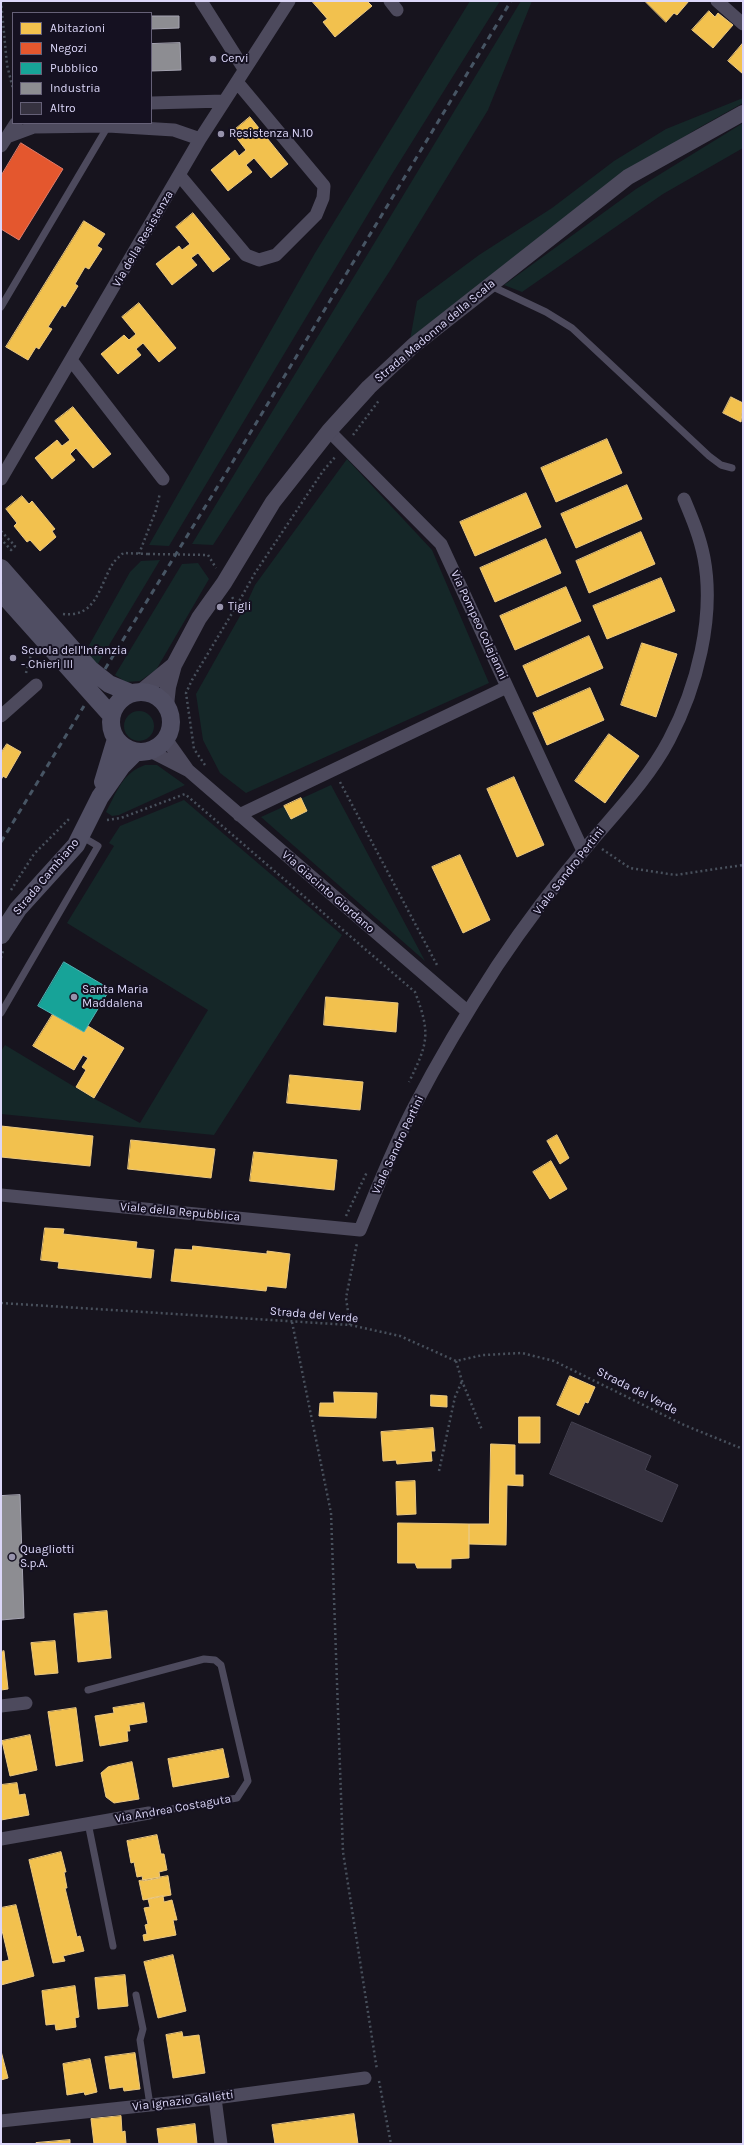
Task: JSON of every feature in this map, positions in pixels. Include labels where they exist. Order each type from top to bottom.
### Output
[{"type":"main road","points":[[1,568],[90,669],[109,684],[136,692],[151,693],[160,698],[166,705],[171,722],[166,739],[157,748],[143,751],[128,750],[116,739],[112,732],[111,715],[115,706],[122,698],[136,692]]},
{"type":"main road","points":[[1,592],[111,715]]},
{"type":"main road","name":"Strada Cambiano","points":[[100,797],[116,739]]},
{"type":"main road","name":"Strada Cambiano","points":[[1,936],[18,909],[76,845],[100,797],[121,767],[143,751]]},
{"type":"street","points":[[201,1],[244,69]]},
{"type":"street","name":"Via della Resistenza","points":[[1,479],[180,176],[200,139],[289,1]]},
{"type":"street","points":[[717,1],[743,24]]},
{"type":"street","points":[[180,176],[246,255],[259,260],[276,255],[316,214],[323,198],[324,186],[237,82]]},
{"type":"street","points":[[152,103],[224,100]]},
{"type":"street","name":"Strada Madonna della Scala","points":[[174,666],[199,618],[224,583],[273,502],[329,431],[369,387],[409,350],[489,285],[628,177],[743,113]]},
{"type":"street","points":[[4,141],[15,124]]},
{"type":"street","points":[[4,141],[34,127],[108,126],[174,130],[200,139]]},
{"type":"street","points":[[72,360],[163,479]]},
{"type":"street","name":"Via Pompeo Colajanni","points":[[329,431],[441,544],[507,688],[587,847]]},
{"type":"street","name":"Viale Sandro Pertini","points":[[360,1230],[413,1108],[468,1012],[525,926],[587,847],[637,788],[669,741],[679,719],[694,674],[705,623],[706,579],[700,542],[695,523],[684,499]]},
{"type":"street","points":[[136,692],[174,666]]},
{"type":"street","points":[[166,705],[168,687],[174,666]]},
{"type":"street","points":[[1,716],[36,685]]},
{"type":"street","points":[[239,815],[507,688]]},
{"type":"street","points":[[166,739],[189,771]]},
{"type":"street","points":[[143,751],[189,771]]},
{"type":"street","name":"Via Giacinto Giordano","points":[[189,771],[468,1012]]},
{"type":"street","name":"Viale della Repubblica","points":[[1,1196],[360,1230]]},
{"type":"street","points":[[1,1706],[26,1703]]},
{"type":"street","name":"Via Andrea Costaguta","points":[[1,1839],[149,1813]]},
{"type":"street","name":"Via Ignazio Galletti","points":[[1,2121],[215,2098],[365,2078]]},
{"type":"street","points":[[215,2098],[221,2144]]},
{"type":"lane","points":[[1,307],[108,126]]},
{"type":"lane","points":[[489,285],[546,312],[572,328],[709,456],[721,465],[732,468]]},
{"type":"lane","points":[[1,1013],[98,846],[80,836]]},
{"type":"lane","name":"Via Andrea Costaguta","points":[[88,1690],[204,1659],[215,1660],[221,1665],[248,1781],[237,1798],[149,1813]]},
{"type":"lane","points":[[88,1823],[113,1946]]},
{"type":"lane","points":[[136,1995],[143,2029],[140,2040],[150,2105]]},
{"type":"path","points":[[1,1],[7,65],[12,85]]},
{"type":"path","points":[[207,767],[194,749],[186,693],[192,680],[255,573],[318,478],[380,402],[381,396]]},
{"type":"path","points":[[139,554],[156,510],[163,479]]},
{"type":"path","points":[[1,531],[15,546],[11,550],[8,549],[1,539]]},
{"type":"path","points":[[59,613],[72,614],[83,612],[91,606],[98,595],[112,564],[123,553],[208,555]]},
{"type":"path","points":[[224,583],[237,605]]},
{"type":"path","points":[[24,677],[28,671],[33,647]]},
{"type":"path","points":[[334,770],[437,964],[415,992]]},
{"type":"path","points":[[100,820],[121,818],[185,794],[415,992],[426,1027],[424,1051],[407,1086]]},
{"type":"path","points":[[9,893],[34,854],[71,816]]},
{"type":"path","points":[[587,847],[630,868],[670,874],[743,865]]},
{"type":"path","points":[[340,1228],[367,1171]]},
{"type":"path","points":[[350,1325],[346,1298],[360,1230]]},
{"type":"path","name":"Strada del Verde","points":[[1,1303],[350,1325],[400,1336],[456,1361],[483,1354],[522,1353],[554,1361],[684,1425],[743,1449]]},
{"type":"path","points":[[292,1322],[331,1514],[343,1852],[391,2144]]},
{"type":"path","points":[[456,1361],[462,1381],[482,1430]]},
{"type":"path","points":[[438,1471],[455,1397],[462,1381]]},
{"type":"shaded area","points":[[470,1],[500,1],[392,174],[169,546],[149,545],[315,253]]},
{"type":"shaded area","points":[[521,1],[532,1],[488,110],[391,269],[213,545],[192,544]]},
{"type":"shaded area","points":[[743,98],[743,103],[695,130],[620,178],[410,340],[417,301],[479,255],[552,208],[614,161],[666,129]]},
{"type":"shaded area","points":[[743,123],[743,148],[663,194],[522,292],[504,285],[636,189]]},
{"type":"shaded area","points":[[347,459],[432,550],[489,683],[246,793],[220,773],[203,740],[196,694],[245,607],[255,585]]},
{"type":"shaded area","points":[[160,560],[96,667],[86,655],[87,649],[130,572],[141,561]]},
{"type":"shaded area","points":[[198,563],[209,579],[156,670],[140,681],[126,682],[115,675],[182,564]]},
{"type":"shaded area","points":[[139,711],[145,712],[153,720],[153,732],[145,740],[139,741],[133,740],[125,732],[124,726],[125,720],[133,712]]},
{"type":"shaded area","points":[[145,765],[157,765],[185,785],[119,815],[112,816],[106,812],[125,778],[137,768]]},
{"type":"shaded area","points":[[331,785],[425,961],[261,817]]},
{"type":"shaded area","points":[[184,800],[342,935],[214,1135],[1,1114],[1,1051],[5,1045],[93,1098],[140,1123],[208,1010],[67,923],[114,846],[109,843],[120,826]]},
{"type":"building: Abitazioni","points":[[312,1],[367,1],[372,6],[335,37],[323,22],[327,19]]},
{"type":"building: Abitazioni","points":[[645,1],[689,1],[677,15],[674,13],[666,22]]},
{"type":"building: Abitazioni","points":[[709,11],[715,17],[718,13],[733,25],[713,48],[692,30]]},
{"type":"building: Abitazioni","points":[[743,43],[743,74],[728,61]]},
{"type":"building: Abitazioni","points":[[250,117],[288,164],[271,178],[254,158],[246,165],[252,172],[228,191],[211,170],[235,150],[239,156],[246,150],[232,132]]},
{"type":"building: Abitazioni","points":[[193,213],[230,259],[213,272],[198,253],[191,258],[197,265],[172,285],[156,264],[179,246],[182,250],[190,244],[176,227]]},
{"type":"building: Abitazioni","points":[[84,221],[105,234],[97,246],[102,249],[89,269],[85,267],[75,284],[78,286],[65,307],[62,305],[48,327],[52,329],[39,349],[36,347],[28,360],[6,347]]},
{"type":"building: Abitazioni","points":[[139,303],[176,348],[159,362],[143,343],[136,349],[141,355],[118,374],[101,354],[124,335],[129,340],[136,334],[122,317]]},
{"type":"building: Abitazioni","points":[[731,397],[743,403],[741,422],[723,413]]},
{"type":"building: Abitazioni","points":[[73,407],[111,454],[93,468],[76,448],[70,454],[75,460],[52,479],[35,458],[57,440],[62,446],[70,440],[55,421]]},
{"type":"building: Abitazioni","points":[[607,439],[622,473],[556,502],[541,468]]},
{"type":"building: Abitazioni","points":[[627,485],[642,519],[576,548],[561,514]]},
{"type":"building: Abitazioni","points":[[526,493],[541,527],[475,556],[460,522]]},
{"type":"building: Abitazioni","points":[[22,496],[29,504],[32,501],[55,529],[52,531],[56,537],[40,551],[30,540],[27,542],[14,526],[17,523],[6,509]]},
{"type":"building: Abitazioni","points":[[641,532],[655,564],[589,593],[576,561]]},
{"type":"building: Abitazioni","points":[[546,539],[561,573],[495,602],[480,568]]},
{"type":"building: Abitazioni","points":[[661,578],[675,611],[607,639],[593,606]]},
{"type":"building: Abitazioni","points":[[566,587],[581,621],[515,650],[500,616]]},
{"type":"building: Abitazioni","points":[[589,636],[603,668],[537,697],[523,666]]},
{"type":"building: Abitazioni","points":[[642,643],[677,654],[656,717],[621,705]]},
{"type":"building: Abitazioni","points":[[590,688],[604,720],[547,745],[533,713]]},
{"type":"building: Abitazioni","points":[[609,734],[639,756],[605,803],[575,781]]},
{"type":"building: Abitazioni","points":[[7,744],[21,752],[6,778],[3,776],[1,780],[1,753]]},
{"type":"building: Abitazioni","points":[[514,777],[544,845],[517,857],[487,789]]},
{"type":"building: Abitazioni","points":[[301,798],[307,811],[291,819],[284,806]]},
{"type":"building: Abitazioni","points":[[460,855],[490,920],[463,933],[432,867]]},
{"type":"building: Abitazioni","points":[[326,997],[398,1003],[396,1032],[324,1025]]},
{"type":"building: Abitazioni","points":[[53,1014],[84,1032],[88,1026],[124,1048],[94,1098],[76,1087],[86,1070],[82,1067],[88,1058],[83,1055],[74,1070],[33,1046]]},
{"type":"building: Abitazioni","points":[[290,1075],[363,1082],[360,1110],[287,1103]]},
{"type":"building: Abitazioni","points":[[1,1126],[93,1136],[90,1166],[1,1157]]},
{"type":"building: Abitazioni","points":[[557,1135],[569,1158],[560,1164],[547,1141]]},
{"type":"building: Abitazioni","points":[[131,1140],[215,1149],[211,1178],[128,1169]]},
{"type":"building: Abitazioni","points":[[254,1152],[337,1160],[334,1190],[250,1181]]},
{"type":"building: Abitazioni","points":[[551,1161],[567,1189],[550,1199],[533,1172]]},
{"type":"building: Abitazioni","points":[[45,1228],[64,1229],[63,1234],[137,1242],[136,1248],[154,1250],[151,1278],[58,1268],[59,1262],[41,1260]]},
{"type":"building: Abitazioni","points":[[193,1246],[267,1254],[267,1251],[290,1254],[286,1288],[267,1286],[266,1291],[171,1281],[175,1249],[192,1250]]},
{"type":"building: Abitazioni","points":[[570,1376],[595,1387],[588,1403],[585,1402],[579,1415],[557,1405]]},
{"type":"building: Abitazioni","points":[[334,1392],[377,1393],[376,1418],[319,1416],[320,1403],[334,1403]]},
{"type":"building: Abitazioni","points":[[431,1395],[447,1396],[447,1407],[431,1406]]},
{"type":"building: Abitazioni","points":[[519,1417],[540,1417],[540,1443],[519,1443]]},
{"type":"building: Abitazioni","points":[[433,1428],[435,1451],[431,1451],[432,1461],[397,1464],[396,1460],[383,1461],[381,1432]]},
{"type":"building: Abitazioni","points":[[491,1444],[515,1445],[515,1475],[523,1475],[523,1486],[507,1485],[506,1545],[469,1544],[469,1524],[489,1524]]},
{"type":"building: Abitazioni","points":[[415,1481],[416,1514],[397,1515],[396,1482]]},
{"type":"building: Abitazioni","points":[[398,1523],[469,1524],[469,1558],[451,1559],[451,1568],[417,1568],[415,1563],[398,1563]]},
{"type":"building: Abitazioni","points":[[107,1611],[111,1658],[78,1662],[74,1614]]},
{"type":"building: Abitazioni","points":[[55,1641],[58,1673],[35,1675],[31,1643]]},
{"type":"building: Abitazioni","points":[[4,1651],[8,1689],[1,1690],[1,1652]]},
{"type":"building: Abitazioni","points":[[144,1703],[147,1722],[129,1725],[130,1731],[127,1731],[128,1741],[100,1746],[95,1716],[114,1713],[113,1708]]},
{"type":"building: Abitazioni","points":[[76,1708],[83,1761],[56,1766],[48,1712]]},
{"type":"building: Abitazioni","points":[[30,1735],[37,1770],[10,1776],[2,1741]]},
{"type":"building: Abitazioni","points":[[223,1749],[229,1777],[173,1787],[168,1759]]},
{"type":"building: Abitazioni","points":[[132,1762],[139,1799],[114,1803],[106,1797],[101,1773],[108,1767]]},
{"type":"building: Abitazioni","points":[[17,1783],[19,1795],[25,1794],[29,1815],[1,1820],[1,1785]]},
{"type":"building: Abitazioni","points":[[157,1835],[161,1854],[164,1854],[167,1870],[159,1872],[160,1878],[143,1881],[142,1876],[137,1877],[134,1862],[131,1863],[127,1841]]},
{"type":"building: Abitazioni","points":[[61,1852],[66,1872],[64,1872],[67,1888],[65,1888],[77,1937],[80,1936],[84,1951],[63,1956],[65,1961],[53,1963],[29,1860]]},
{"type":"building: Abitazioni","points":[[168,1876],[171,1895],[143,1900],[139,1881]]},
{"type":"building: Abitazioni","points":[[163,1896],[164,1902],[172,1900],[177,1920],[173,1920],[176,1935],[144,1941],[143,1935],[147,1934],[145,1925],[148,1924],[144,1908],[150,1907],[148,1899]]},
{"type":"building: Abitazioni","points":[[16,1905],[34,1976],[1,1985],[1,1962],[9,1960],[1,1926],[1,1908]]},
{"type":"building: Abitazioni","points":[[173,1955],[186,2011],[158,2018],[144,1962]]},
{"type":"building: Abitazioni","points":[[125,1975],[128,2006],[98,2009],[95,1978]]},
{"type":"building: Abitazioni","points":[[75,1986],[79,2017],[75,2018],[76,2027],[56,2030],[55,2024],[46,2025],[42,1991]]},
{"type":"building: Abitazioni","points":[[182,2032],[183,2037],[199,2035],[205,2073],[173,2078],[166,2035]]},
{"type":"building: Abitazioni","points":[[1,2051],[8,2078],[1,2080]]},
{"type":"building: Abitazioni","points":[[135,2053],[140,2089],[124,2091],[123,2087],[110,2089],[105,2057]]},
{"type":"building: Abitazioni","points":[[90,2059],[97,2092],[85,2095],[84,2092],[67,2095],[63,2064]]},
{"type":"building: Abitazioni","points":[[354,2114],[358,2144],[275,2144],[272,2125]]},
{"type":"building: Abitazioni","points":[[121,2116],[122,2132],[125,2131],[126,2144],[94,2144],[91,2119]]},
{"type":"building: Abitazioni","points":[[195,2124],[197,2144],[159,2144],[157,2129]]},
{"type":"building: Abitazioni","points":[[70,2140],[70,2144],[36,2144],[36,2143]]},
{"type":"building: Negozi","points":[[21,143],[63,169],[19,240],[1,229],[1,176]]},
{"type":"building: Pubblico","name":"Santa Maria Maddalena","points":[[64,962],[110,989],[84,1032],[38,1006]]},
{"type":"building: Industria","points":[[152,16],[179,16],[179,28],[152,29]]},
{"type":"building: Industria","points":[[180,43],[181,70],[152,71],[152,44]]},
{"type":"building: Industria","name":"Quagliotti S.p.A.","points":[[20,1495],[24,1618],[1,1620],[1,1496]]},
{"type":"building: Altro","points":[[572,1422],[651,1456],[645,1470],[678,1485],[662,1522],[550,1474]]},
{"type":"railway","points":[[105,669],[226,473],[511,1]]},
{"type":"railway","points":[[1,842],[84,706]]},
{"type":"place","name":"Cervi","points":[[213,59]]},
{"type":"place","name":"Resistenza N.10","points":[[221,134]]},
{"type":"place","name":"Tigli","points":[[220,607]]},
{"type":"place","name":"Scuola dell'Infanzia - Chieri III","points":[[13,658]]},
{"type":"place","name":"Santa Maria Maddalena","points":[[74,997]]},
{"type":"place","name":"Quagliotti S.p.A.","points":[[12,1557]]}]
